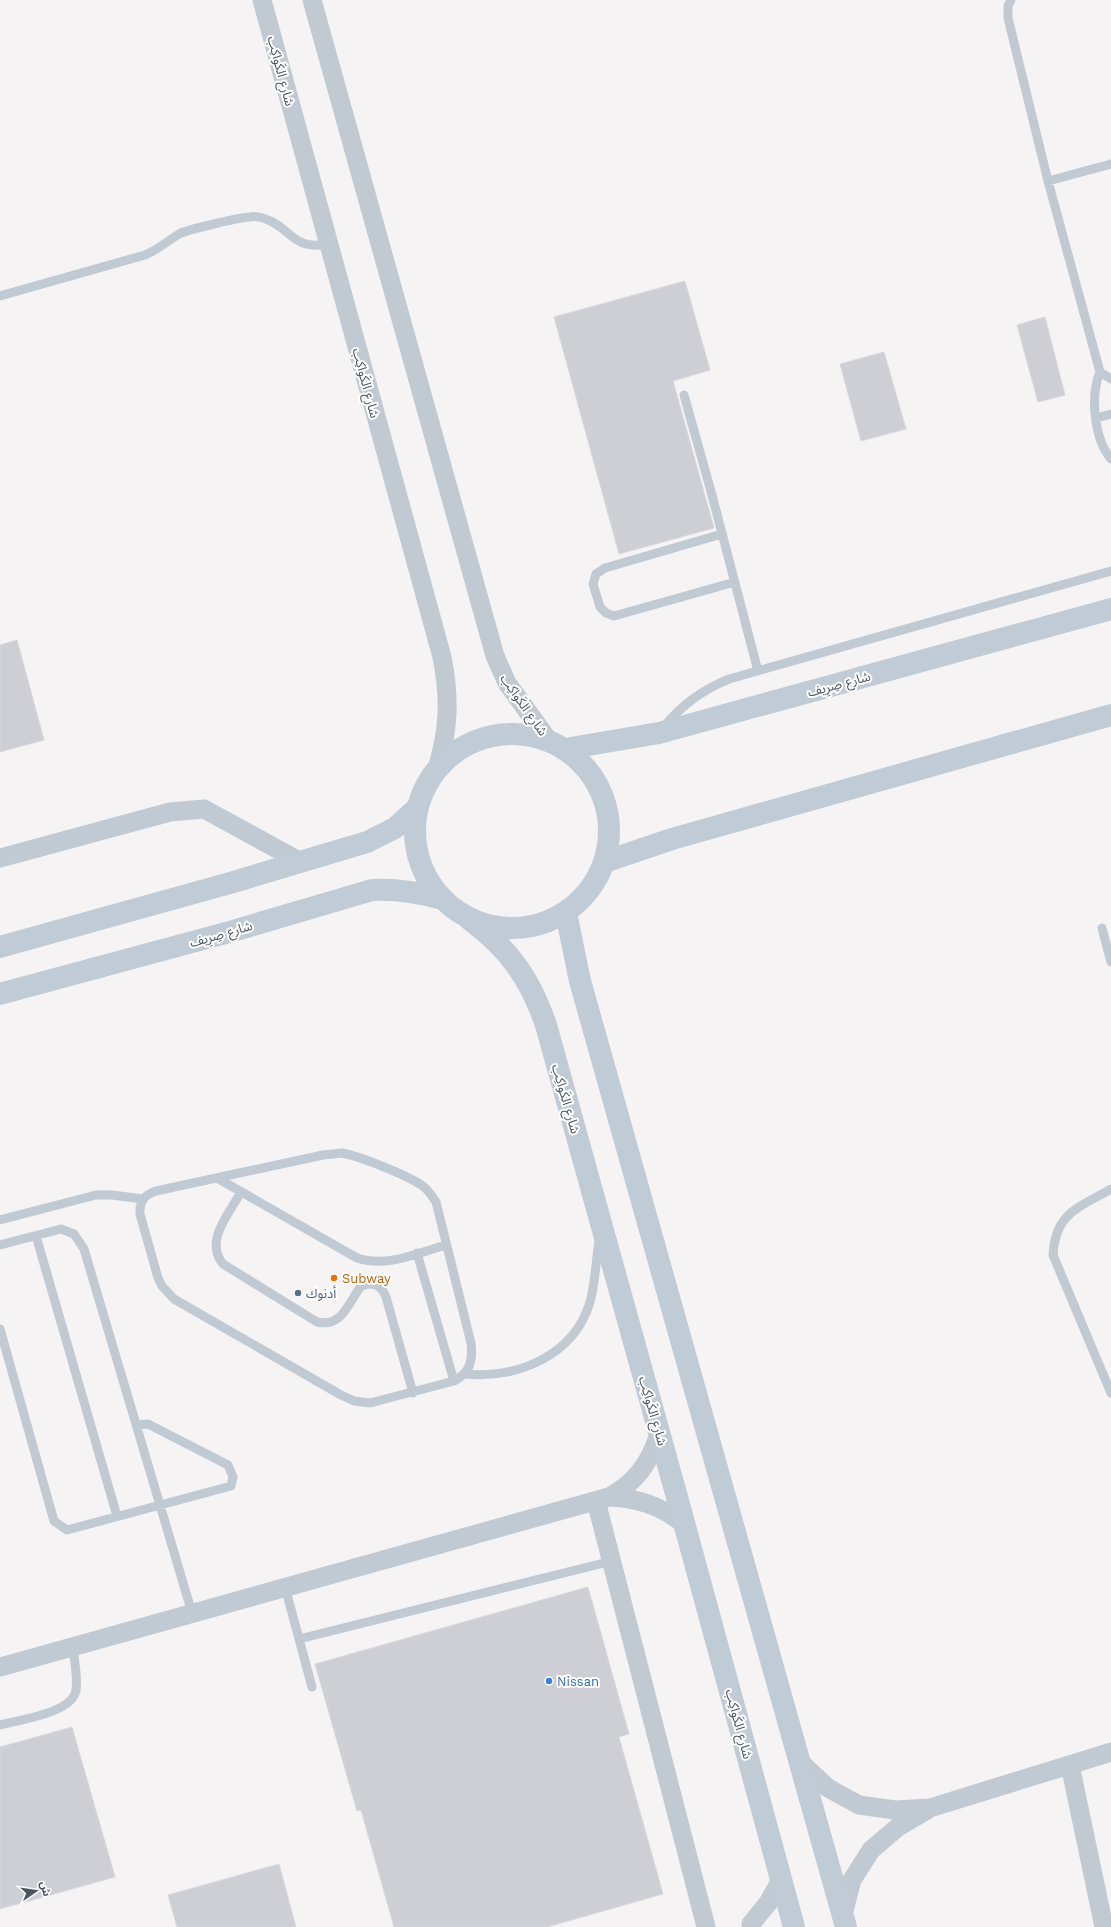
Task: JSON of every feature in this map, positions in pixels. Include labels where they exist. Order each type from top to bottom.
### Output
[{"type":"main road","name":"شارع صِرِيف","points":[[557,745],[659,732],[1111,609]]},
{"type":"main road","points":[[604,862],[672,839],[1111,715]]},
{"type":"main road","points":[[509,734],[529,735],[557,745],[584,766],[599,787],[607,811],[609,837],[604,862],[596,882],[582,899],[566,913],[543,924],[518,929],[493,927],[469,919],[442,899],[430,884],[421,866],[416,847],[415,827],[418,807],[425,787],[437,769],[452,755],[469,744],[488,737],[509,734]]},
{"type":"main road","points":[[0,947],[367,842],[381,836],[407,818],[418,807]]},
{"type":"main road","name":"شارع صِرِيف","points":[[0,994],[233,931],[372,890],[404,890],[420,892],[442,899]]},
{"type":"main road","points":[[566,913],[580,981],[802,1764],[844,1920]]},
{"type":"main road","name":"شارع الكَواكِب","points":[[469,919],[490,935],[509,954],[525,976],[537,1000],[602,1226],[794,1927]]},
{"type":"street","name":"شارع الكَواكِب","points":[[262,0],[442,657],[446,679],[448,710],[443,747],[437,769]]},
{"type":"street","name":"شارع الكَواكِب","points":[[312,0],[495,656],[507,683],[557,745]]},
{"type":"street","points":[[0,858],[170,812],[204,809],[301,862]]},
{"type":"street","points":[[0,1667],[602,1499],[632,1482],[642,1472],[649,1460],[659,1434]]},
{"type":"street","points":[[602,1499],[636,1500],[649,1504],[674,1516],[684,1524]]},
{"type":"street","points":[[602,1499],[612,1561],[706,1927]]},
{"type":"street","points":[[844,1920],[852,1880],[871,1850],[898,1827],[930,1808],[1111,1752]]},
{"type":"street","points":[[802,1764],[828,1788],[859,1805],[895,1810],[930,1808]]},
{"type":"street","points":[[1070,1765],[1104,1927]]},
{"type":"street","points":[[753,1926],[768,1904],[781,1880]]},
{"type":"lane","points":[[1011,0],[1008,6],[1008,18],[1048,181],[1100,372],[1094,390],[1094,409],[1103,446],[1110,455]]},
{"type":"lane","points":[[1048,181],[1111,164]]},
{"type":"lane","points":[[0,296],[145,255],[163,246],[179,234],[251,216],[272,222],[295,240],[306,245],[317,246],[328,244]]},
{"type":"lane","points":[[1100,372],[1111,379]]},
{"type":"lane","points":[[684,394],[758,671]]},
{"type":"lane","points":[[1096,418],[1111,414]]},
{"type":"lane","points":[[722,534],[605,568],[596,574],[593,584],[600,607],[606,613],[614,616],[735,582]]},
{"type":"lane","points":[[659,732],[670,718],[697,695],[729,679],[1111,571]]},
{"type":"lane","points":[[1102,928],[1111,962]]},
{"type":"lane","points":[[0,1220],[96,1195],[128,1196],[143,1199],[156,1191],[323,1155],[352,1155],[426,1188],[436,1202],[471,1343],[471,1363],[465,1374],[454,1382],[377,1402],[354,1401],[341,1395],[174,1300],[162,1286],[154,1270],[140,1214],[143,1199]]},
{"type":"lane","points":[[217,1178],[357,1258],[365,1261],[384,1262],[446,1245]]},
{"type":"lane","points":[[1111,1189],[1074,1210],[1061,1222],[1054,1238],[1053,1255],[1111,1393]]},
{"type":"lane","points":[[241,1192],[215,1238],[216,1254],[223,1264],[310,1318],[323,1324],[336,1321],[341,1317],[361,1286],[373,1284],[379,1286],[386,1296],[413,1393]]},
{"type":"lane","points":[[465,1374],[493,1374],[518,1369],[538,1362],[556,1352],[571,1338],[583,1320],[590,1301],[602,1226]]},
{"type":"lane","points":[[0,1245],[61,1229],[74,1234],[84,1250],[192,1613]]},
{"type":"lane","points":[[36,1236],[117,1516]]},
{"type":"lane","points":[[417,1253],[454,1382]]},
{"type":"lane","points":[[0,1329],[54,1521],[67,1530],[231,1486],[233,1477],[228,1465],[148,1424],[136,1424]]},
{"type":"lane","points":[[299,1639],[612,1561]]},
{"type":"lane","points":[[285,1587],[312,1687]]},
{"type":"lane","points":[[0,1725],[59,1710],[71,1701],[76,1691],[73,1646]]},
{"type":"building","points":[[685,281],[710,370],[673,381],[714,528],[619,554],[554,317]]},
{"type":"building","points":[[1045,317],[1065,395],[1038,402],[1017,325]]},
{"type":"building","points":[[884,352],[906,429],[861,441],[840,364]]},
{"type":"building","points":[[17,640],[44,740],[0,752],[0,645]]},
{"type":"building","points":[[588,1587],[629,1734],[619,1737],[663,1894],[547,1927],[394,1927],[361,1810],[357,1811],[315,1664]]},
{"type":"building","points":[[72,1727],[115,1877],[0,1909],[0,1747]]},
{"type":"building","points":[[279,1864],[296,1927],[177,1927],[168,1895]]},
{"type":"place","name":"Subway","points":[[334,1278]]},
{"type":"place","name":"أدنوك","points":[[298,1293]]},
{"type":"place","name":"Nissan","points":[[549,1681]]}]
